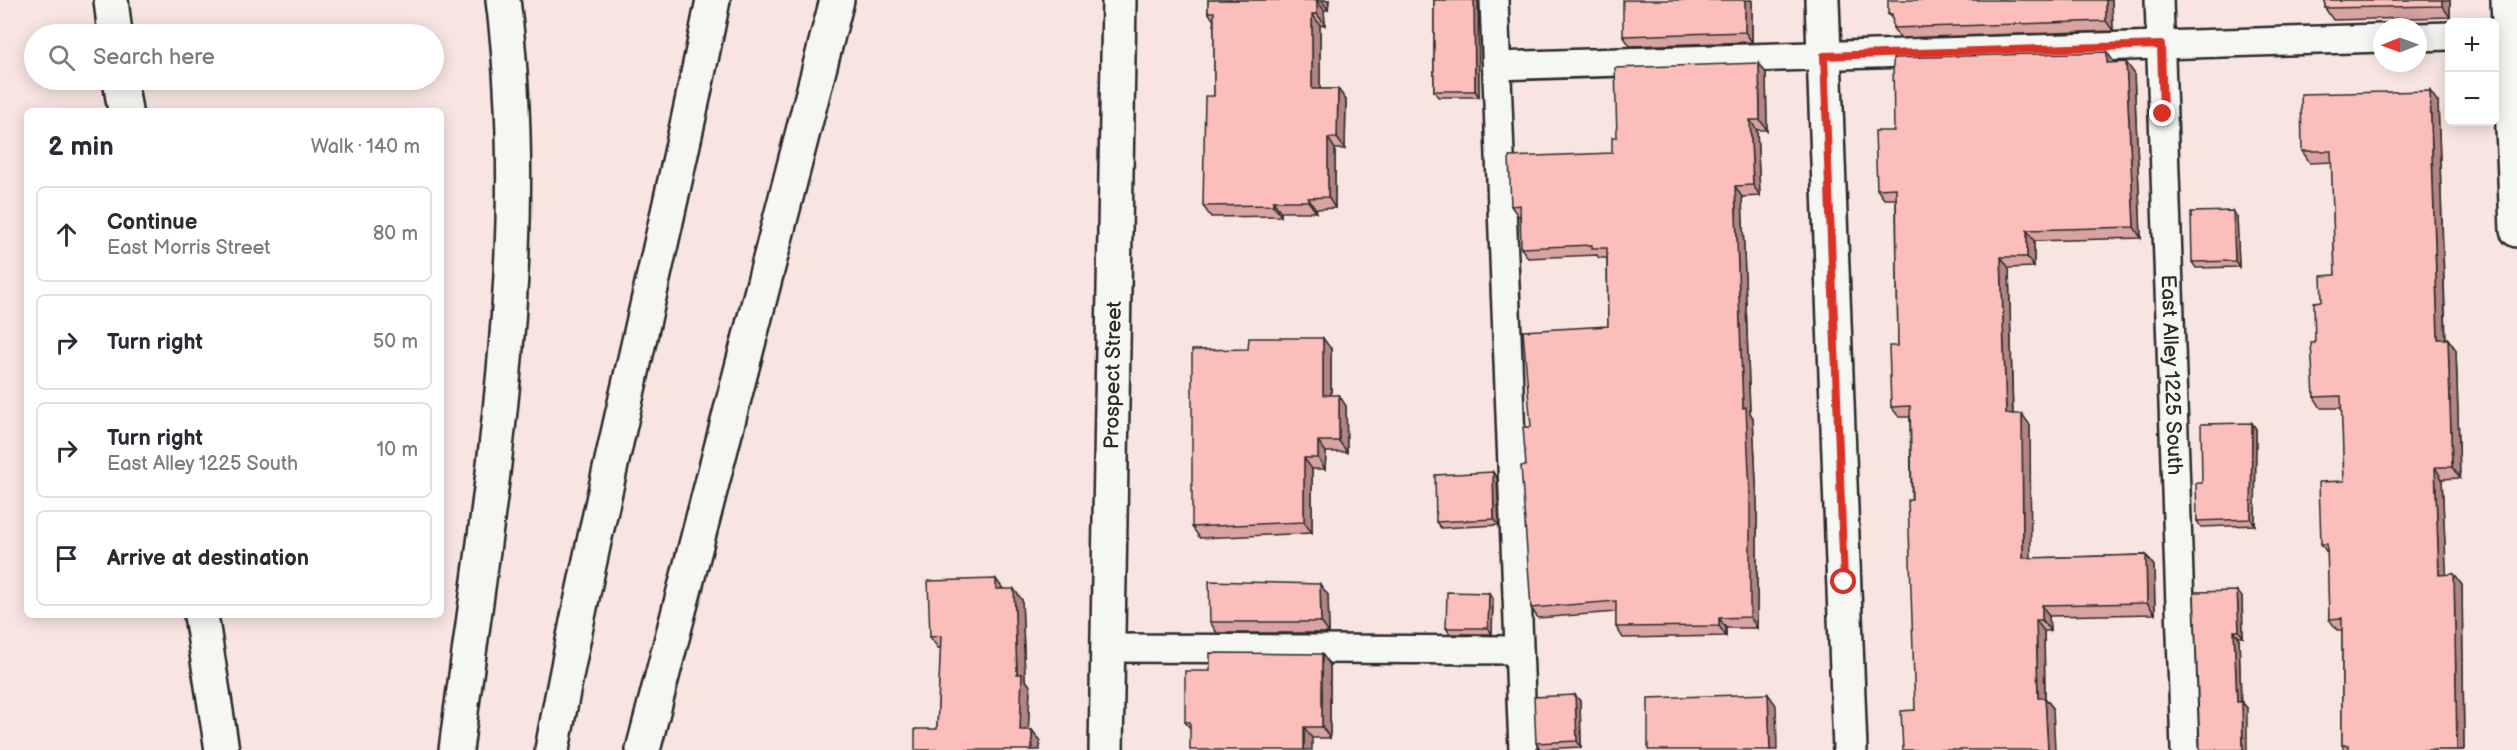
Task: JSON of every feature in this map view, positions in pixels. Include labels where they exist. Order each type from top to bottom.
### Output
[{"type":"main road","points":[[111,0],[114,24]]},
{"type":"main road","points":[[456,750],[503,374],[511,278],[514,221],[513,121],[503,0]]},
{"type":"main road","points":[[552,750],[590,564],[689,122],[713,0]]},
{"type":"main road","points":[[643,750],[837,0]]},
{"type":"main road","name":"Prospect Street","points":[[1106,750],[1119,0]]},
{"type":"main road","points":[[1822,0],[1850,750]]},
{"type":"main road","points":[[2508,0],[2502,34],[2517,230]]},
{"type":"main road","points":[[122,90],[125,108]]},
{"type":"main road","points":[[201,618],[222,750]]},
{"type":"lane","points":[[1494,0],[1523,750]]},
{"type":"lane","name":"East Alley 1225 South","points":[[2159,0],[2185,750]]},
{"type":"lane","points":[[2427,37],[2445,36]]},
{"type":"lane","points":[[1497,66],[2373,38]]},
{"type":"lane","points":[[1107,648],[1519,650]]},
{"type":"building","points":[[1208,0],[1317,0],[1317,14],[1312,14],[1312,89],[1338,89],[1337,138],[1328,138],[1328,197],[1308,198],[1308,201],[1273,201],[1273,205],[1203,206],[1205,96],[1214,96],[1214,12],[1208,12]]},
{"type":"building","points":[[1434,0],[1474,0],[1475,91],[1434,91]]},
{"type":"building","points":[[1623,0],[1745,0],[1745,32],[1623,36]]},
{"type":"building","points":[[1888,0],[2106,0],[2106,21],[1893,28],[1892,14],[1888,14]]},
{"type":"building","points":[[2325,0],[2442,0],[2442,6],[2325,8]]},
{"type":"building","points":[[2107,52],[2107,63],[2126,62],[2134,227],[2027,230],[2027,257],[2001,257],[2006,414],[2022,414],[2023,558],[2146,555],[2147,603],[2042,605],[2042,620],[2036,620],[2038,698],[2045,698],[2048,750],[1903,750],[1901,711],[1915,710],[1908,500],[1912,500],[1910,406],[1891,407],[1889,346],[1898,346],[1896,188],[1877,189],[1875,131],[1894,131],[1893,58]]},
{"type":"building","points":[[1759,63],[1760,120],[1750,120],[1753,185],[1735,186],[1743,408],[1746,407],[1750,494],[1750,617],[1719,618],[1719,626],[1616,627],[1616,601],[1531,608],[1521,466],[1526,466],[1523,427],[1531,427],[1523,331],[1608,326],[1607,248],[1592,248],[1592,245],[1521,248],[1520,205],[1511,206],[1509,157],[1612,153],[1612,137],[1617,137],[1615,68]]},
{"type":"building","points":[[2430,91],[2438,339],[2448,339],[2452,467],[2435,467],[2439,575],[2454,574],[2457,750],[2349,750],[2349,745],[2342,745],[2342,618],[2329,619],[2327,544],[2321,544],[2319,482],[2344,481],[2341,396],[2314,397],[2311,343],[2315,343],[2314,302],[2322,301],[2321,276],[2335,275],[2331,151],[2302,151],[2301,94]]},
{"type":"building","points":[[2233,211],[2235,261],[2192,262],[2191,212]]},
{"type":"building","points":[[1249,338],[1323,338],[1323,395],[1339,395],[1339,441],[1318,441],[1318,458],[1304,458],[1304,522],[1192,527],[1192,350],[1248,349]]},
{"type":"building","points":[[2252,423],[2251,519],[2197,521],[2196,483],[2202,483],[2201,424]]},
{"type":"building","points":[[1493,472],[1494,519],[1436,522],[1435,475]]},
{"type":"building","points":[[996,579],[996,589],[1014,589],[1017,674],[1022,674],[1020,730],[1032,730],[1032,750],[915,750],[915,729],[937,729],[941,636],[930,637],[928,581]]},
{"type":"building","points":[[1209,581],[1320,584],[1321,622],[1210,622]]},
{"type":"building","points":[[2237,591],[2239,631],[2234,631],[2237,702],[2242,702],[2243,750],[2200,750],[2194,592]]},
{"type":"building","points":[[1447,592],[1489,593],[1488,628],[1446,628]]},
{"type":"building","points":[[1210,653],[1322,654],[1322,727],[1304,727],[1304,750],[1190,750],[1190,722],[1185,722],[1185,671],[1210,671]]},
{"type":"building","points":[[1768,694],[1770,750],[1648,750],[1648,698]]},
{"type":"building","points":[[1575,695],[1577,741],[1536,743],[1534,697]]},
{"type":"route","points":[[1844,582],[1824,56],[2161,45],[2163,114]]}]
